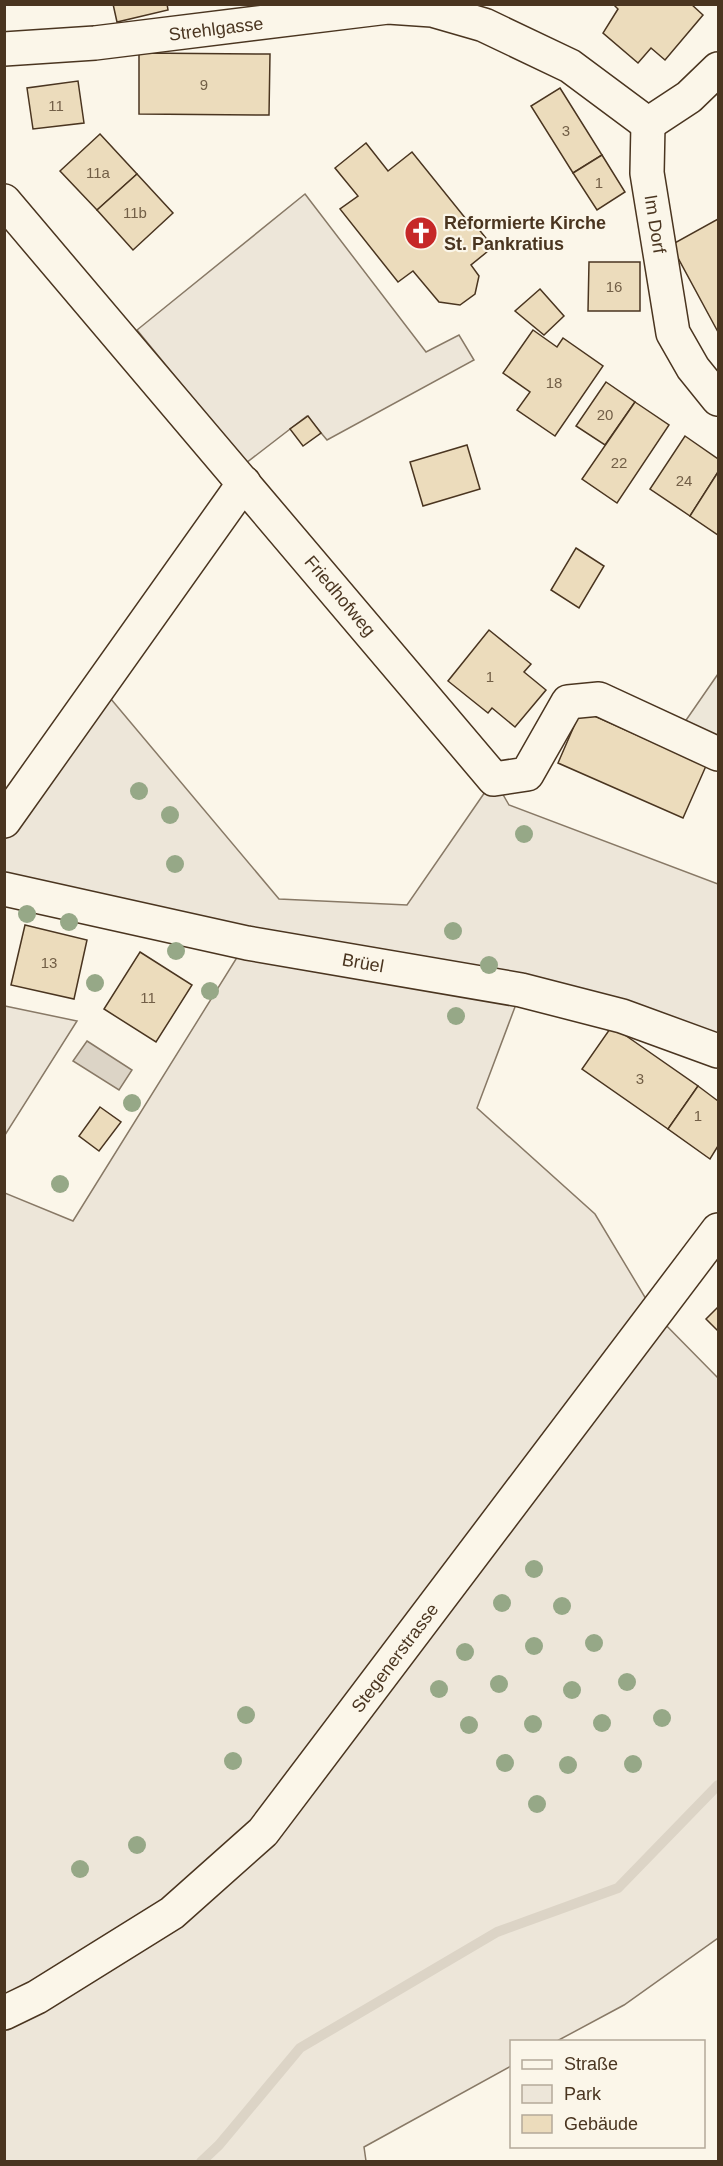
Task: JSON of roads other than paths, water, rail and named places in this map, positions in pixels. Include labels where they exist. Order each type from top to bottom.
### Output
[{"type":"street","name":"Strehlgasse","points":[[4,49],[94,44],[388,6],[432,10],[484,25],[570,66],[648,124]]},
{"type":"street","points":[[648,124],[689,97],[718,69]]},
{"type":"street","name":"Im Dorf","points":[[648,124],[647,173],[673,333],[693,368],[718,399]]},
{"type":"street","name":"Friedhofweg","points":[[4,201],[494,779],[527,774],[568,702],[598,699],[718,754]]},
{"type":"street","points":[[4,821],[244,483]]},
{"type":"street","name":"Brüel","points":[[4,889],[247,943],[520,990],[622,1016],[718,1051]]},
{"type":"street","name":"Stegenerstrasse","points":[[4,2013],[37,1997],[172,1913],[263,1832],[718,1230]]},
{"type":"waterway","points":[[201,2162],[219,2145],[300,2048],[497,1932],[618,1888],[718,1785]]},
{"type":"place","name":"Reformierte Kirche St. Pankratius","points":[[421,233]]}]
